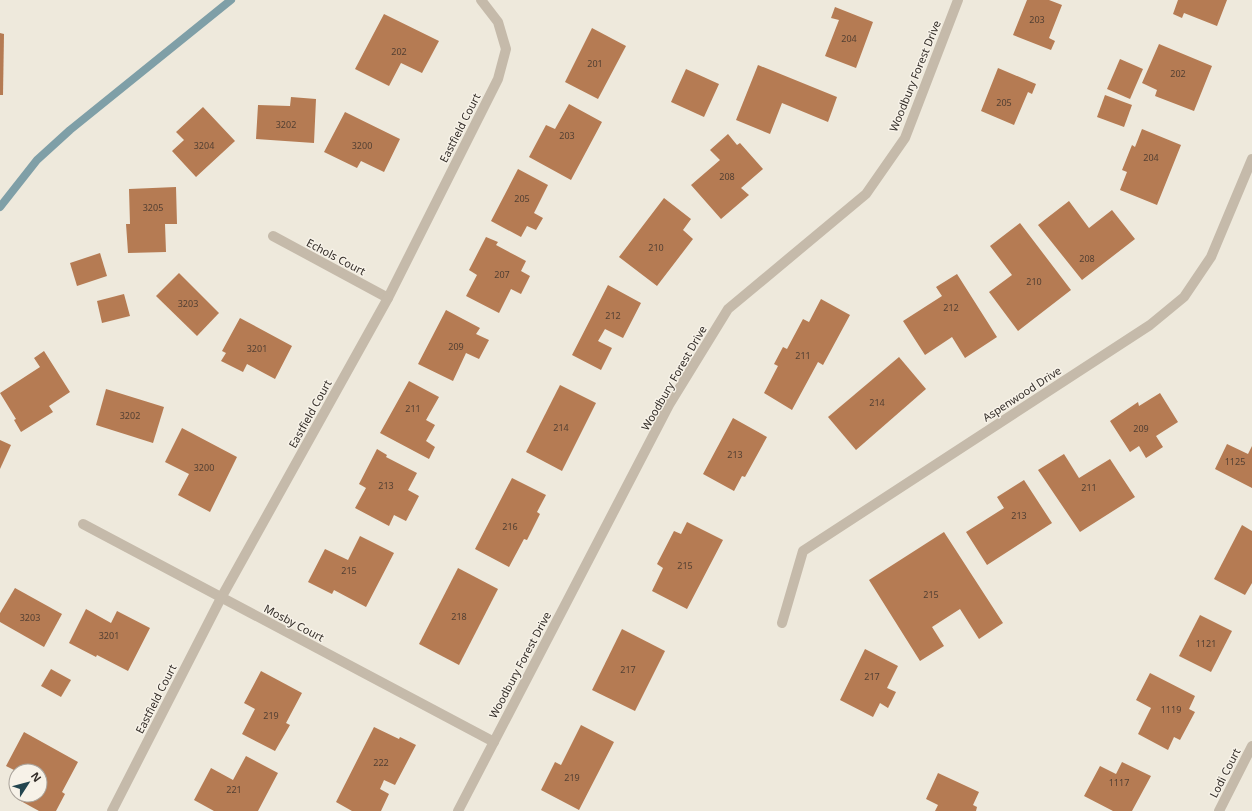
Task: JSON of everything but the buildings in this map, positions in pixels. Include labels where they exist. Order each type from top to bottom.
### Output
[{"type":"street","name":"Eastfield Court","points":[[112,811],[221,598],[388,298],[498,79],[506,49],[498,22],[481,0]]},
{"type":"street","name":"Woodbury Forest Drive","points":[[458,811],[669,405],[728,310],[866,194],[904,138],[958,0]]},
{"type":"street","name":"Aspenwood Drive","points":[[782,623],[803,551],[1150,325],[1184,296],[1210,258],[1252,159]]},
{"type":"street","name":"Echols Court","points":[[273,236],[388,298]]},
{"type":"street","name":"Mosby Court","points":[[84,524],[494,742]]},
{"type":"street","name":"Lodi Court","points":[[1219,811],[1252,746]]},
{"type":"waterway","points":[[0,207],[37,160],[70,130],[231,0]]}]
